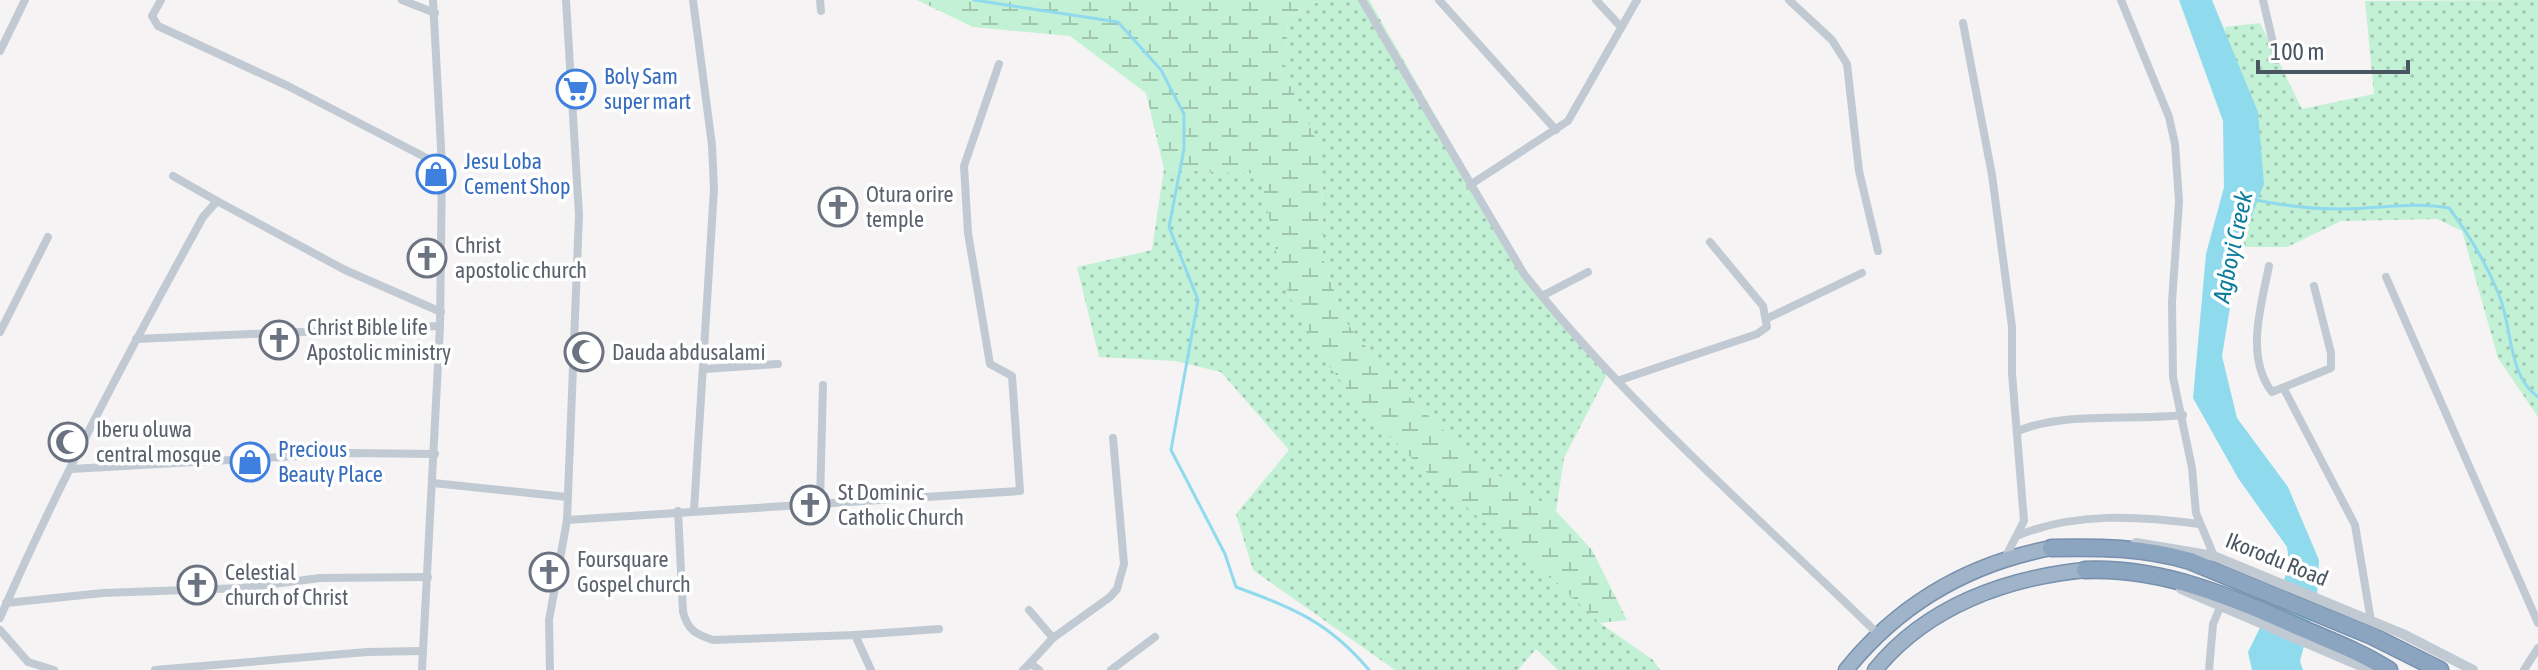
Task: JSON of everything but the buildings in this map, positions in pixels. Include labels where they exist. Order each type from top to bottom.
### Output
[{"type":"highway","name":"Ikorodu Road","points":[[1846,670],[1877,633],[1953,579],[2004,559],[2051,548],[2119,547],[2160,552],[2261,583],[2335,613],[2440,670]]},
{"type":"highway","points":[[1875,670],[1916,631],[1961,603],[2012,581],[2085,570],[2148,573],[2189,582],[2322,642],[2362,653],[2389,670]]},
{"type":"street","points":[[0,51],[25,0]]},
{"type":"street","points":[[161,0],[152,16],[158,26],[288,86],[442,166]]},
{"type":"street","points":[[402,0],[435,13]]},
{"type":"street","points":[[422,670],[441,312],[442,166],[433,0]]},
{"type":"street","points":[[550,670],[549,620],[567,520],[579,215],[566,0]]},
{"type":"street","points":[[693,0],[712,145],[714,189],[694,510]]},
{"type":"street","points":[[820,0],[821,11]]},
{"type":"street","points":[[1362,0],[1524,274],[1617,381],[1877,633]]},
{"type":"street","points":[[1439,0],[1556,130]]},
{"type":"street","points":[[1596,0],[1621,27]]},
{"type":"street","points":[[1470,185],[1556,130],[1577,109],[1637,0]]},
{"type":"street","points":[[1789,0],[1832,40],[1847,64],[1859,171],[1878,251]]},
{"type":"street","points":[[2121,0],[2169,117],[2175,144],[2179,201],[2173,377],[2183,415],[2199,524],[2211,542],[2214,556]]},
{"type":"street","points":[[2263,0],[2277,60]]},
{"type":"street","points":[[1963,23],[2003,254],[2018,431],[2024,521],[2004,559]]},
{"type":"street","points":[[567,520],[1020,491],[1012,376],[990,364],[968,233],[964,166],[999,64]]},
{"type":"street","points":[[173,176],[345,270],[441,312]]},
{"type":"street","points":[[0,618],[136,339],[203,217],[217,201]]},
{"type":"street","points":[[0,332],[48,237]]},
{"type":"street","points":[[1617,381],[1757,334],[1767,327],[1768,318],[1763,306],[1710,242]]},
{"type":"street","points":[[2269,266],[2256,346],[2270,390],[2276,393],[2326,371],[2332,363],[2314,286]]},
{"type":"street","points":[[1542,296],[1588,272]]},
{"type":"street","points":[[1768,318],[1862,273]]},
{"type":"street","points":[[2386,277],[2538,623]]},
{"type":"street","points":[[136,339],[440,326]]},
{"type":"street","points":[[705,369],[778,364]]},
{"type":"street","points":[[820,502],[823,385]]},
{"type":"street","points":[[2284,389],[2355,525],[2371,621]]},
{"type":"street","points":[[2018,431],[2034,424],[2068,420],[2183,415]]},
{"type":"street","points":[[1039,670],[1026,666],[1053,638],[1110,597],[1121,580],[1124,564],[1113,438]]},
{"type":"street","points":[[71,469],[351,453],[435,454]]},
{"type":"street","points":[[433,483],[567,497]]},
{"type":"street","points":[[678,511],[683,612],[687,626],[695,633],[713,640],[939,629]]},
{"type":"street","points":[[2019,535],[2071,519],[2153,518],[2199,524]]},
{"type":"street","name":"Ikorodu Road","points":[[2051,548],[2119,541],[2214,556],[2261,583]]},
{"type":"street","points":[[2085,570],[2153,579],[2221,605],[2250,610]]},
{"type":"street","points":[[6,603],[103,593],[242,588],[320,578],[428,577]]},
{"type":"street","points":[[2209,670],[2213,624],[2221,605]]},
{"type":"street","points":[[1029,610],[1053,638]]},
{"type":"street","name":"Ikorodu Road","points":[[2335,613],[2371,621],[2473,670]]},
{"type":"street","points":[[0,630],[26,666],[54,670]]},
{"type":"street","points":[[855,635],[871,670]]},
{"type":"street","points":[[1111,670],[1155,637]]},
{"type":"street","points":[[2322,642],[2370,670]]},
{"type":"street","points":[[2524,670],[2538,648]]},
{"type":"street","points":[[155,670],[322,655],[422,651]]},
{"type":"green space","points":[[917,0],[1322,0],[1288,17],[1285,74],[1322,152],[1323,259],[1345,321],[1398,386],[1475,461],[1556,511],[1592,550],[1627,620],[1600,623],[1429,474],[1349,392],[1317,347],[1291,299],[1276,253],[1260,174],[1164,169],[1146,93],[1070,36],[973,27]]},
{"type":"green space","points":[[1322,0],[1369,0],[1534,287],[1609,371],[1564,458],[1556,511],[1475,461],[1398,386],[1345,321],[1323,259],[1322,152],[1285,74],[1288,17]]},
{"type":"green space","points":[[2538,0],[2538,417],[2498,358],[2462,231],[2437,219],[2341,221],[2287,247],[2240,247],[2225,27],[2260,23],[2302,109],[2374,94],[2365,1]]},
{"type":"green space","points":[[1164,169],[1260,174],[1290,297],[1402,448],[1543,568],[1600,623],[1653,660],[1660,670],[1558,670],[1536,649],[1518,670],[1395,670],[1253,570],[1236,514],[1289,450],[1221,372],[1175,361],[1099,357],[1077,267],[1152,250]]},
{"type":"water","name":"Agboyi Creek","points":[[2179,0],[2212,0],[2258,112],[2264,184],[2240,247],[2222,356],[2237,418],[2288,487],[2319,560],[2317,597],[2300,661],[2303,670],[2252,670],[2248,652],[2290,567],[2287,547],[2238,478],[2193,398],[2206,254],[2224,187],[2223,121]]},
{"type":"waterway","points":[[974,0],[1118,22],[1161,70],[1184,114],[1184,149],[1169,227],[1198,300],[1171,450],[1225,554],[1236,587],[1309,618],[1339,640],[1369,670]]},
{"type":"waterway","name":"Agboyi Creek","points":[[2256,200],[2321,208],[2410,205],[2449,208],[2489,271],[2503,308],[2516,364],[2528,388],[2538,397]]},
{"type":"place","name":"Boly Sam super mart","points":[[576,89]]},
{"type":"place","name":"Jesu Loba Cement Shop","points":[[436,174]]},
{"type":"place","name":"Otura orire temple","points":[[838,207]]},
{"type":"place","name":"Christ apostolic church","points":[[427,258]]},
{"type":"place","name":"Christ Bible life Apostolic ministry","points":[[279,340]]},
{"type":"place","name":"Dauda abdusalami","points":[[584,352]]},
{"type":"place","name":"Iberu oluwa central mosque","points":[[68,442]]},
{"type":"place","name":"Precious Beauty Place","points":[[250,462]]},
{"type":"place","name":"St Dominic Catholic Church","points":[[810,505]]},
{"type":"place","name":"Foursquare Gospel church","points":[[549,572]]},
{"type":"place","name":"Celestial church of Christ","points":[[197,585]]}]
